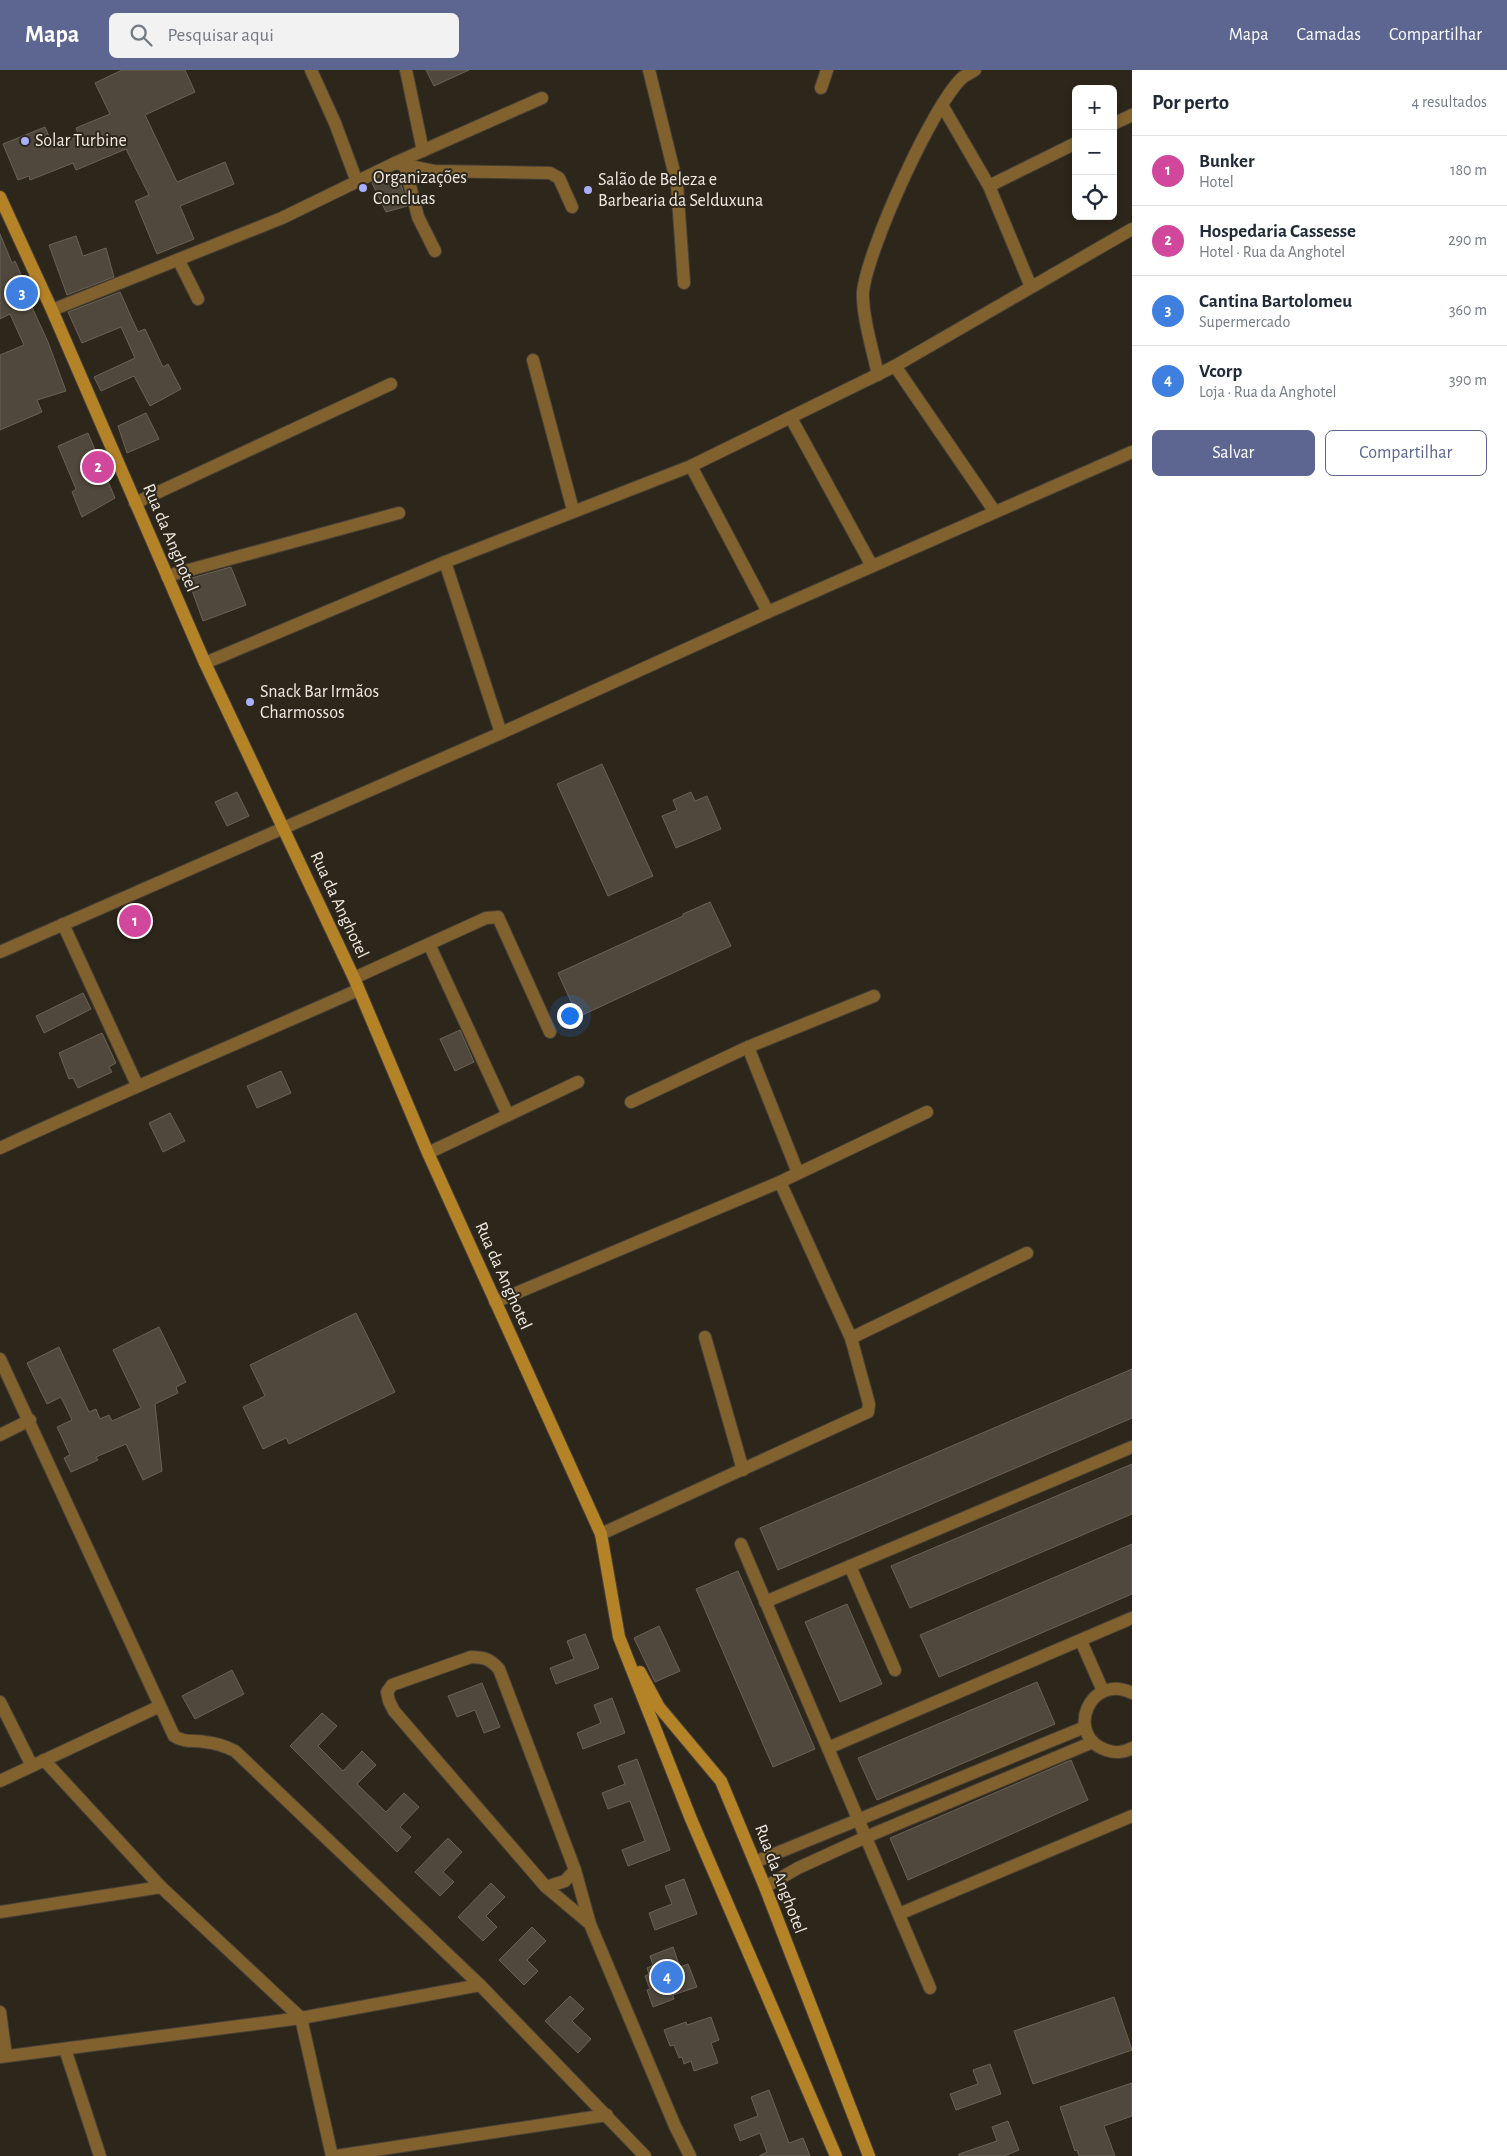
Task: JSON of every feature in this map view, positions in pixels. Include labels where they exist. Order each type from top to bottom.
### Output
[{"type":"main road","name":"Rua da Anghotel","points":[[0,197],[52,310],[205,663],[284,827],[356,984],[428,1153],[601,1534],[619,1637],[691,1819],[836,2156]]},
{"type":"main road","name":"Rua da Anghotel","points":[[619,1637],[659,1707],[721,1781],[765,1887],[869,2156]]},
{"type":"street","points":[[311,70],[335,123],[357,182]]},
{"type":"street","points":[[406,70],[423,151]]},
{"type":"street","points":[[650,70],[677,184],[684,283]]},
{"type":"street","points":[[820,88],[827,70]]},
{"type":"street","points":[[878,375],[865,313],[863,294],[866,274],[890,211],[942,105],[959,74],[975,70]]},
{"type":"street","points":[[52,310],[180,261],[282,218],[357,182],[400,165],[423,151],[542,98]]},
{"type":"street","points":[[942,105],[989,186],[1031,287]]},
{"type":"street","points":[[1117,122],[1132,115]]},
{"type":"street","points":[[989,186],[1072,145]]},
{"type":"street","points":[[400,165],[434,171],[550,173],[558,178],[572,207]]},
{"type":"street","points":[[400,165],[418,217],[435,251]]},
{"type":"street","points":[[205,663],[445,562],[574,510],[691,466],[895,366],[1132,229]]},
{"type":"street","points":[[180,261],[198,299]]},
{"type":"street","points":[[533,360],[552,438],[574,510]]},
{"type":"street","points":[[895,366],[995,512]]},
{"type":"street","points":[[135,503],[391,384]]},
{"type":"street","points":[[791,418],[872,566]]},
{"type":"street","points":[[0,952],[500,734],[768,612],[1132,452]]},
{"type":"street","points":[[691,466],[768,612]]},
{"type":"street","points":[[166,576],[399,513]]},
{"type":"street","points":[[445,562],[500,734]]},
{"type":"street","points":[[0,1148],[137,1085],[219,1052],[356,984],[429,944],[486,918],[498,917],[550,1032]]},
{"type":"street","points":[[63,924],[137,1085]]},
{"type":"street","points":[[429,944],[508,1115]]},
{"type":"street","points":[[630,1102],[748,1047],[874,996]]},
{"type":"street","points":[[748,1047],[798,1173]]},
{"type":"street","points":[[428,1153],[578,1082]]},
{"type":"street","points":[[495,1302],[780,1182],[927,1112]]},
{"type":"street","points":[[601,1534],[868,1412],[869,1404],[851,1338],[780,1182]]},
{"type":"street","points":[[851,1338],[1027,1253]]},
{"type":"street","points":[[706,1337],[743,1470]]},
{"type":"street","points":[[0,1359],[30,1420],[158,1707],[174,1736],[183,1742],[202,1741],[236,1751],[480,1985],[645,2156]]},
{"type":"street","points":[[0,1435],[30,1420]]},
{"type":"street","points":[[765,1602],[1132,1447]]},
{"type":"street","points":[[741,1544],[930,1988]]},
{"type":"street","points":[[850,1566],[895,1670]]},
{"type":"street","points":[[828,1748],[1132,1618]]},
{"type":"street","points":[[1080,1641],[1103,1691]]},
{"type":"street","points":[[590,1924],[546,1887],[394,1711],[387,1692],[392,1685],[471,1657],[482,1657],[492,1661],[499,1669],[576,1870],[590,1924],[675,2126],[690,2156]]},
{"type":"street","points":[[1131,1751],[1110,1752],[1093,1742],[1085,1727],[1084,1716],[1088,1706],[1103,1691],[1114,1689],[1132,1693]]},
{"type":"street","points":[[0,1702],[32,1766]]},
{"type":"street","points":[[0,1781],[158,1707]]},
{"type":"street","points":[[755,1862],[1085,1727]]},
{"type":"street","points":[[765,1887],[798,1868],[866,1837],[1093,1742]]},
{"type":"street","points":[[44,1760],[161,1887],[301,2018],[332,2156]]},
{"type":"street","points":[[899,1914],[1132,1816]]},
{"type":"street","points":[[546,1887],[564,1881],[576,1870]]},
{"type":"street","points":[[0,1912],[161,1887]]},
{"type":"street","points":[[0,2012],[3,2057],[301,2018],[480,1985]]},
{"type":"street","points":[[65,2049],[100,2156]]},
{"type":"street","points":[[336,2156],[607,2115]]},
{"type":"building","points":[[122,70],[185,70],[195,92],[145,115],[177,182],[225,162],[234,184],[180,206],[194,239],[157,254],[135,201],[149,195],[126,149],[76,170],[73,163],[30,180],[29,176],[18,180],[3,144],[45,127],[53,146],[79,136],[76,128],[110,114],[95,83]]},
{"type":"building","points":[[426,70],[469,70],[434,86]]},
{"type":"building","points":[[398,173],[407,206],[386,212],[372,183]]},
{"type":"building","points":[[0,234],[12,263],[15,261],[34,304],[31,305],[48,342],[66,391],[37,400],[42,412],[0,430],[0,355],[24,345],[10,314],[0,319]]},
{"type":"building","points":[[76,236],[83,256],[106,248],[114,277],[67,295],[49,245]]},
{"type":"building","points":[[120,292],[138,332],[145,329],[163,367],[168,364],[181,389],[150,406],[134,376],[101,391],[94,377],[135,358],[121,327],[82,343],[68,312]]},
{"type":"building","points":[[146,413],[159,439],[127,453],[118,426]]},
{"type":"building","points":[[88,433],[115,498],[82,517],[72,492],[76,489],[58,446]]},
{"type":"building","points":[[231,567],[246,605],[203,621],[188,579]]},
{"type":"building","points":[[602,764],[653,876],[608,896],[557,784]]},
{"type":"building","points":[[237,792],[249,816],[227,826],[215,802]]},
{"type":"building","points":[[691,792],[695,801],[707,796],[721,829],[676,848],[662,816],[677,810],[673,800]]},
{"type":"building","points":[[710,902],[731,946],[578,1017],[558,973]]},
{"type":"building","points":[[83,993],[91,1009],[44,1033],[36,1016]]},
{"type":"building","points":[[460,1030],[474,1062],[455,1071],[440,1039]]},
{"type":"building","points":[[102,1033],[116,1063],[109,1067],[112,1072],[78,1088],[73,1078],[69,1079],[59,1053]]},
{"type":"building","points":[[281,1071],[291,1093],[257,1108],[247,1086]]},
{"type":"building","points":[[170,1113],[185,1141],[163,1152],[149,1123]]},
{"type":"building","points":[[356,1313],[395,1392],[289,1444],[286,1438],[263,1449],[243,1407],[265,1396],[250,1365]]},
{"type":"building","points":[[159,1327],[186,1382],[176,1387],[178,1393],[155,1404],[162,1471],[143,1480],[126,1444],[96,1457],[98,1460],[71,1472],[64,1458],[70,1455],[57,1427],[72,1420],[61,1397],[47,1404],[27,1363],[59,1347],[89,1412],[96,1409],[100,1419],[109,1415],[112,1421],[141,1408],[113,1350]]},
{"type":"building","points":[[1132,1369],[1132,1418],[778,1570],[760,1528]]},
{"type":"building","points":[[1132,1464],[1132,1514],[910,1608],[891,1566]]},
{"type":"building","points":[[1132,1544],[1132,1594],[939,1677],[920,1635]]},
{"type":"building","points":[[738,1571],[815,1749],[773,1767],[696,1589]]},
{"type":"building","points":[[847,1604],[882,1684],[840,1702],[805,1622]]},
{"type":"building","points":[[659,1626],[680,1671],[655,1682],[634,1638]]},
{"type":"building","points":[[585,1634],[599,1668],[556,1684],[550,1668],[574,1659],[567,1641]]},
{"type":"building","points":[[232,1670],[244,1694],[195,1719],[182,1696]]},
{"type":"building","points":[[1037,1682],[1055,1724],[877,1800],[858,1758]]},
{"type":"building","points":[[482,1683],[500,1727],[484,1733],[475,1710],[457,1717],[448,1696]]},
{"type":"building","points":[[612,1698],[625,1733],[583,1749],[577,1733],[601,1723],[594,1705]]},
{"type":"building","points":[[322,1713],[337,1726],[318,1746],[343,1771],[362,1751],[376,1765],[357,1784],[386,1812],[404,1793],[419,1807],[400,1827],[411,1837],[397,1852],[290,1746]]},
{"type":"building","points":[[637,1759],[670,1850],[628,1866],[622,1850],[645,1841],[630,1801],[608,1809],[602,1793],[625,1784],[618,1766]]},
{"type":"building","points":[[1071,1760],[1088,1800],[908,1880],[890,1838]]},
{"type":"building","points":[[448,1838],[462,1852],[443,1872],[454,1882],[440,1896],[415,1872]]},
{"type":"building","points":[[684,1879],[697,1914],[655,1930],[649,1913],[672,1904],[665,1886]]},
{"type":"building","points":[[491,1883],[505,1897],[486,1916],[497,1927],[483,1941],[458,1917]]},
{"type":"building","points":[[532,1927],[546,1941],[527,1960],[538,1971],[524,1985],[499,1960]]},
{"type":"building","points":[[673,1947],[680,1967],[688,1964],[697,1987],[673,1995],[674,1999],[653,2007],[647,1990],[650,1989],[645,1976],[649,1974],[647,1968],[653,1965],[650,1956]]},
{"type":"building","points":[[570,1996],[584,2009],[572,2021],[591,2039],[578,2053],[545,2021]]},
{"type":"building","points":[[1114,1997],[1132,2050],[1033,2084],[1014,2031]]},
{"type":"building","points":[[711,2017],[719,2040],[711,2043],[718,2063],[694,2071],[691,2061],[684,2064],[682,2057],[679,2058],[674,2045],[670,2046],[664,2030],[686,2022],[687,2025]]},
{"type":"building","points":[[990,2064],[1001,2094],[956,2110],[950,2094],[978,2084],[973,2070]]},
{"type":"building","points":[[1132,2083],[1132,2116],[1104,2126],[1115,2156],[1079,2156],[1077,2150],[1075,2151],[1060,2107]]},
{"type":"building","points":[[769,2090],[789,2143],[803,2138],[810,2156],[759,2156],[767,2152],[760,2133],[740,2141],[734,2125],[758,2116],[751,2097]]},
{"type":"building","points":[[1008,2121],[1019,2150],[1004,2156],[959,2156],[959,2154],[997,2141],[992,2127]]},
{"type":"place","name":"Solar Turbine","points":[[25,141]]},
{"type":"place","name":"Organizações Concluas","points":[[363,188]]},
{"type":"place","name":"Salão de Beleza e Barbearia da Selduxuna","points":[[588,190]]},
{"type":"place","name":"Cantina Bartolomeu","points":[[22,293]]},
{"type":"place","name":"Hospedaria Cassesse","points":[[98,467]]},
{"type":"place","name":"Snack Bar Irmãos Charmossos","points":[[250,702]]},
{"type":"place","name":"Bunker","points":[[135,921]]},
{"type":"place","name":"Vcorp","points":[[667,1977]]}]
